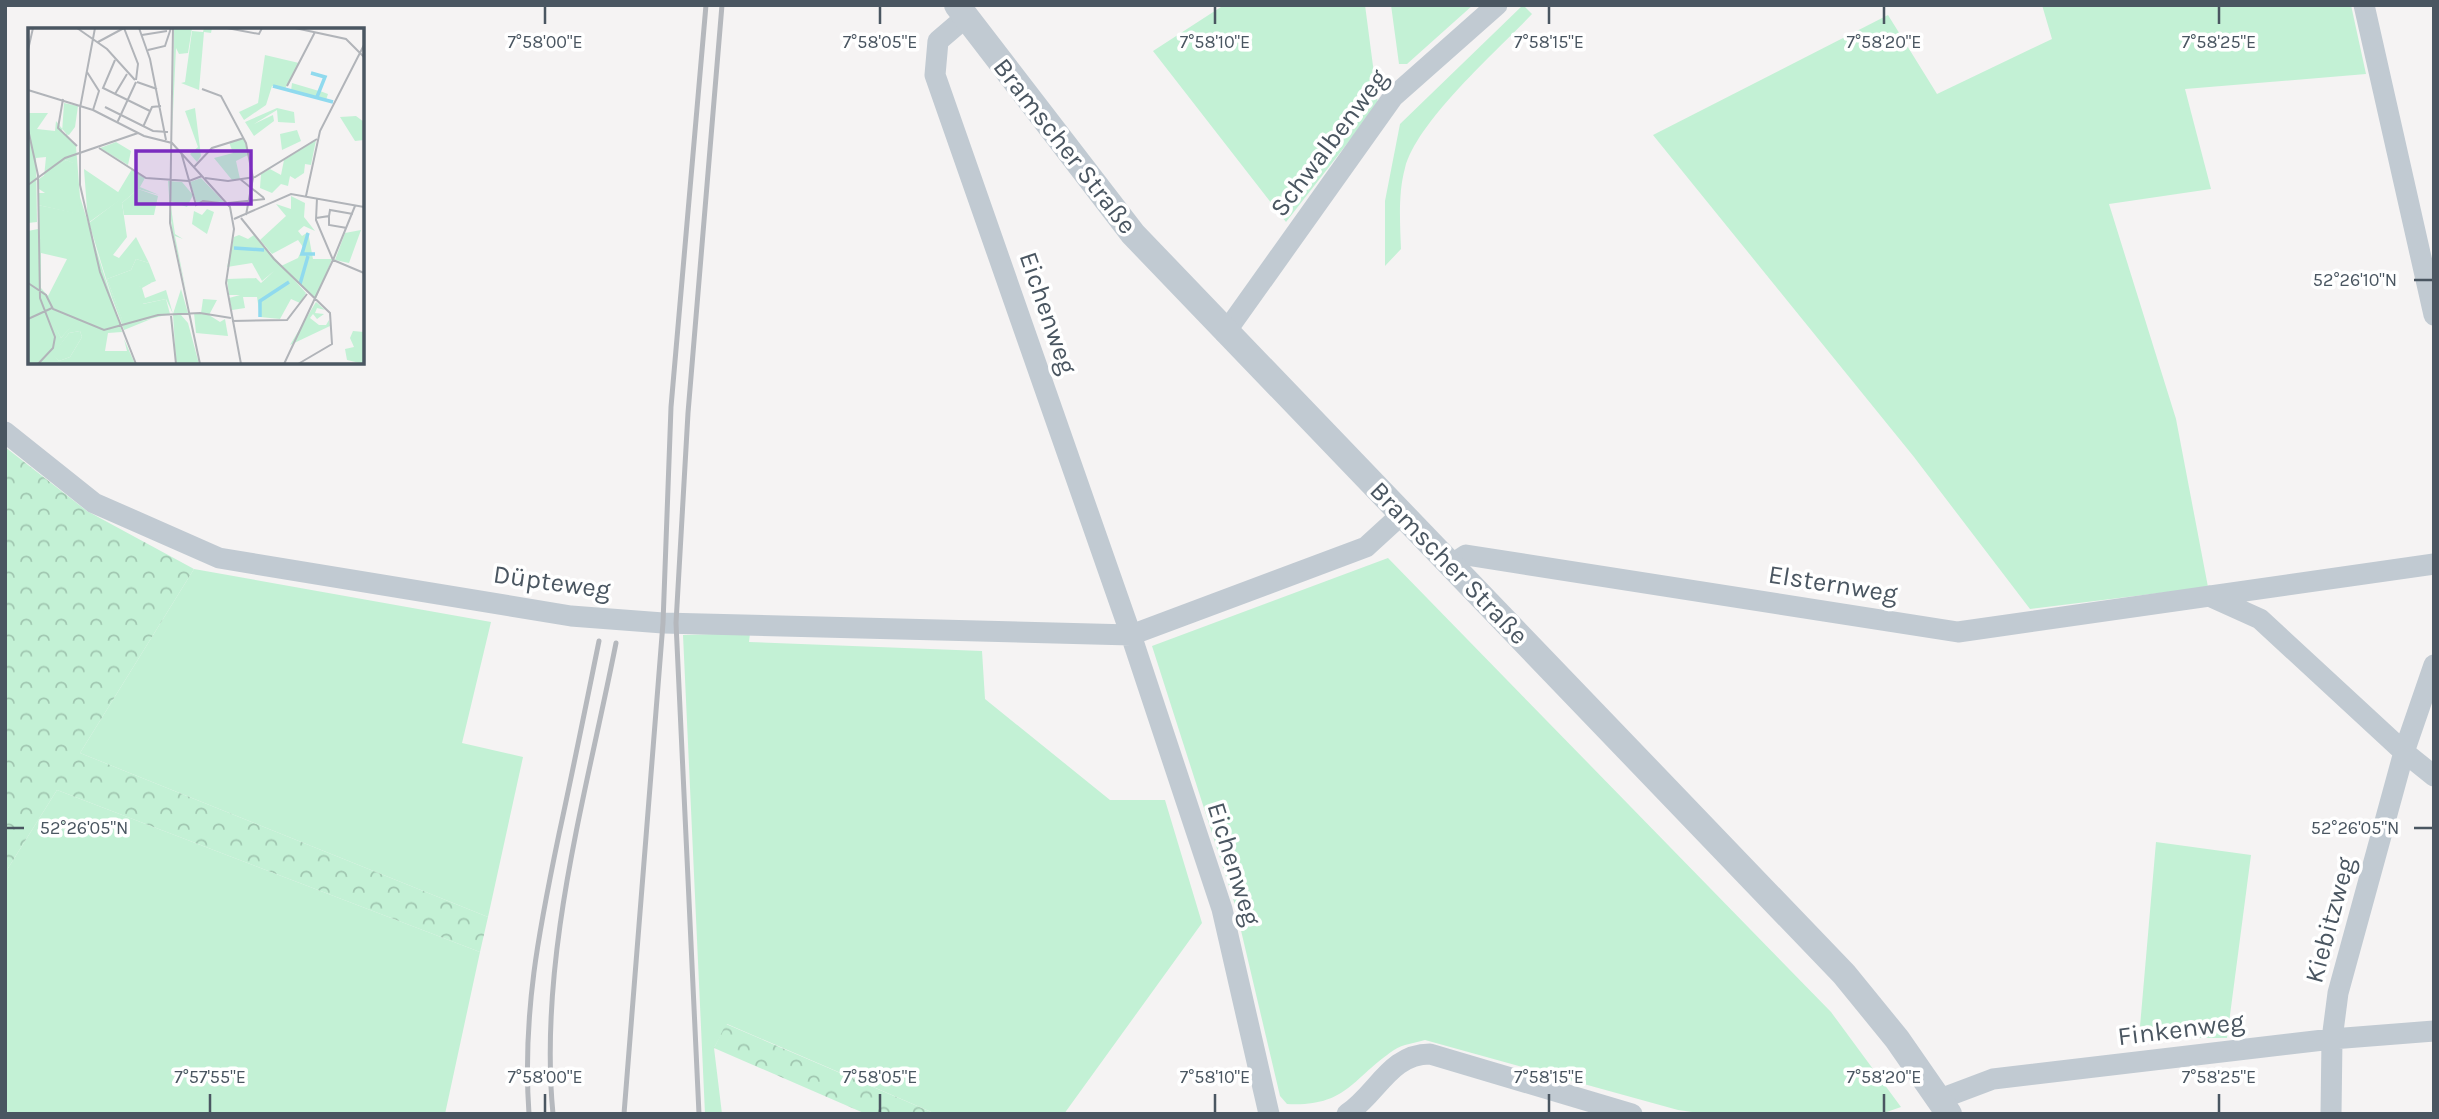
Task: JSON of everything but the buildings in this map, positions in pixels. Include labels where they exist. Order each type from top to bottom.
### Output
[{"type":"street","name":"Schwalbenweg","points":[[1225,333],[1393,97],[1497,5]]},
{"type":"street","points":[[2364,5],[2434,315]]},
{"type":"street","name":"Bramscher Straße","points":[[961,11],[1133,234],[1225,333],[1844,974],[1897,1039],[1944,1109]]},
{"type":"street","name":"Eichenweg","points":[[961,11],[938,41],[935,75],[1131,635],[1222,909],[1269,1114]]},
{"type":"street","name":"Düpteweg","points":[[5,432],[93,503],[219,558],[571,616],[663,623],[1131,635]]},
{"type":"street","points":[[1131,635],[1366,547],[1401,515]]},
{"type":"street","name":"Elsternweg","points":[[1451,565],[1466,555],[1958,632],[2434,564]]},
{"type":"street","points":[[2209,596],[2260,620],[2404,752],[2434,776]]},
{"type":"street","name":"Kiebitzweg","points":[[2331,1114],[2332,1039],[2338,993],[2404,752],[2434,665]]},
{"type":"street","name":"Finkenweg","points":[[1944,1109],[1993,1079],[2332,1039],[2434,1031]]},
{"type":"street","points":[[1347,1114],[1363,1102],[1396,1064],[1412,1054],[1430,1054],[1632,1114]]},
{"type":"green space","points":[[1224,5],[1365,5],[1378,104],[1286,222],[1153,51]]},
{"type":"green space","points":[[1391,5],[1473,5],[1407,64],[1399,64]]},
{"type":"green space","points":[[1523,5],[1532,14],[1441,108],[1412,149],[1401,187],[1401,249],[1385,266],[1385,201],[1400,124]]},
{"type":"green space","points":[[2042,5],[2351,5],[2366,74],[2185,89],[2211,189],[2109,204],[2176,419],[2208,587],[2030,609],[1914,457],[1653,135],[1888,15],[1937,94],[2052,39]]},
{"type":"green space","points":[[5,447],[87,511],[194,569],[80,753],[488,917],[480,952],[57,790],[5,873]]},
{"type":"green space","points":[[1388,558],[1831,1012],[1901,1107],[1881,1114],[1706,1114],[1678,1110],[1425,1040],[1394,1050],[1336,1096],[1307,1104],[1287,1104],[1280,1096],[1235,905],[1152,646]]},
{"type":"green space","points":[[194,569],[491,622],[462,743],[523,757],[488,917],[80,753]]},
{"type":"green space","points":[[750,633],[749,642],[982,651],[985,699],[1110,800],[1165,800],[1202,923],[1064,1114],[936,1114],[727,1024],[714,1048],[722,1114],[705,1114],[683,635]]},
{"type":"green space","points":[[57,790],[480,952],[445,1114],[5,1114],[5,873]]},
{"type":"green space","points":[[2156,842],[2251,855],[2227,1038],[2139,1038]]},
{"type":"green space","points":[[726,1024],[936,1114],[866,1114],[714,1048]]},
{"type":"railway","points":[[624,1114],[663,623],[671,407],[706,5]]},
{"type":"railway","points":[[699,1114],[676,623],[688,413],[722,5]]},
{"type":"railway","points":[[529,1114],[528,1042],[539,939],[599,641]]},
{"type":"railway","points":[[553,1114],[550,1055],[558,937],[579,818],[616,643]]}]
